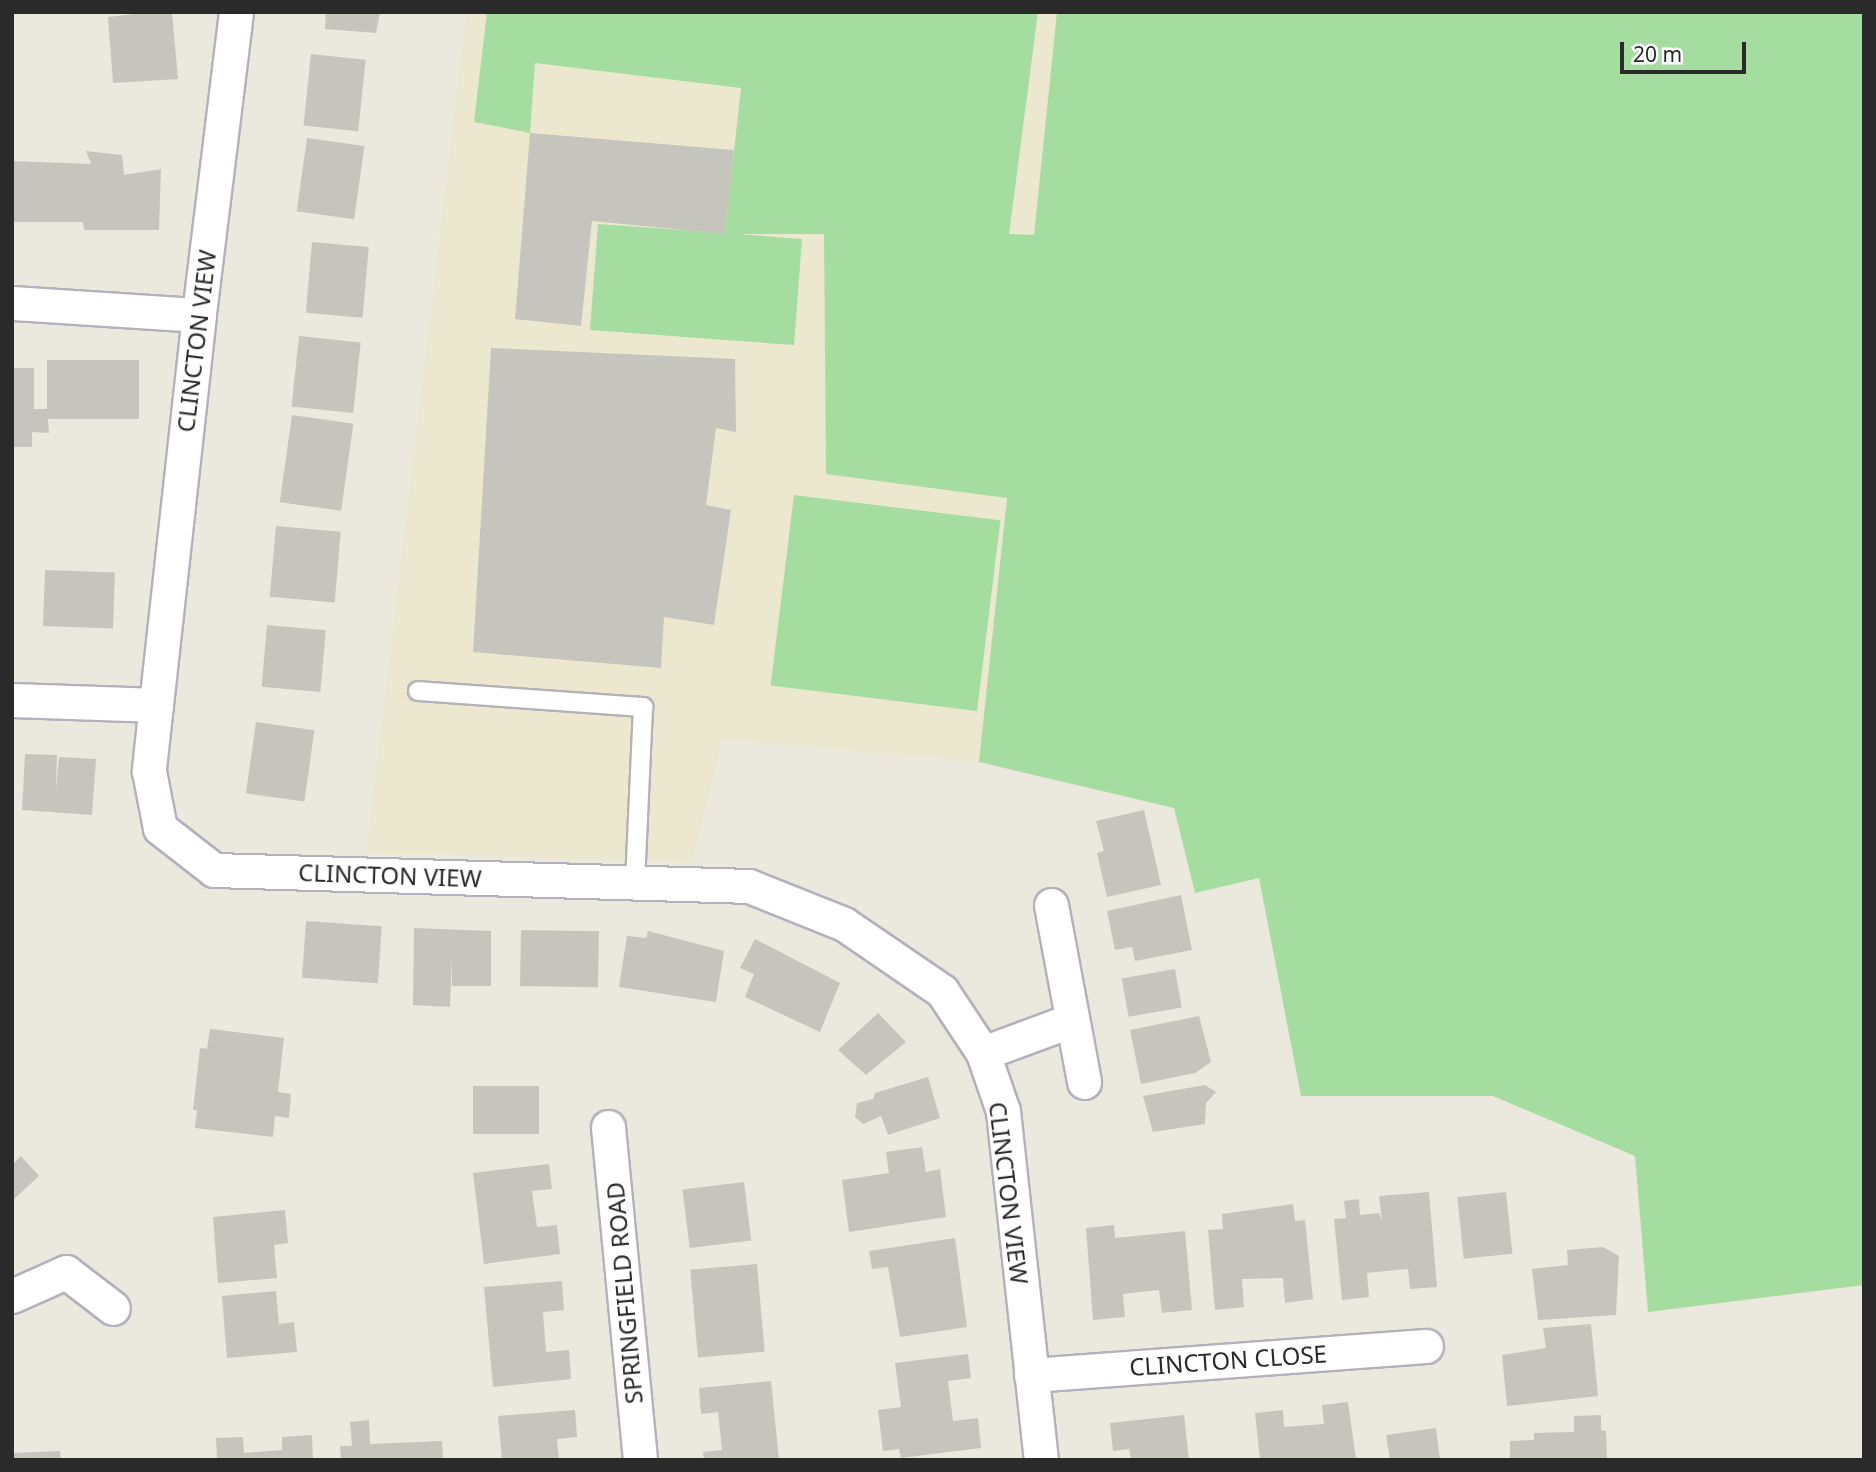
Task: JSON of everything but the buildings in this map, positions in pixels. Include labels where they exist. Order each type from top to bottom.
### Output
[{"type":"street","name":"CLINCTON VIEW","points":[[236,12],[199,315],[149,771],[160,828],[214,870],[749,886],[844,924],[942,991],[983,1053],[1003,1111],[1041,1460]]},
{"type":"street","points":[[12,303],[199,315]]},
{"type":"street","points":[[12,700],[156,705]]},
{"type":"street","points":[[1051,905],[1084,1082]]},
{"type":"street","points":[[983,1053],[1072,1020]]},
{"type":"street","name":"SPRINGFIELD ROAD","points":[[608,1127],[640,1460]]},
{"type":"street","points":[[12,1296],[66,1272],[113,1308]]},
{"type":"street","name":"CLINCTON CLOSE","points":[[1031,1374],[1426,1346]]},
{"type":"lane","points":[[418,691],[643,707],[635,883]]},
{"type":"shaded area","points":[[466,12],[1057,12],[1034,235],[1009,234],[826,474],[1007,498],[979,762],[723,740],[692,863],[366,852]]},
{"type":"green space","points":[[487,12],[1038,12],[1009,234],[1034,235],[1057,12],[1864,12],[1864,1285],[1648,1312],[1635,1156],[1493,1096],[1301,1096],[1259,878],[1195,893],[1174,808],[979,762],[1007,498],[826,474],[824,234],[738,234],[802,239],[794,345],[590,330],[598,224],[725,233],[741,88],[535,63],[530,133],[474,122]]},
{"type":"green space","points":[[794,495],[1000,520],[977,711],[771,686]]}]
